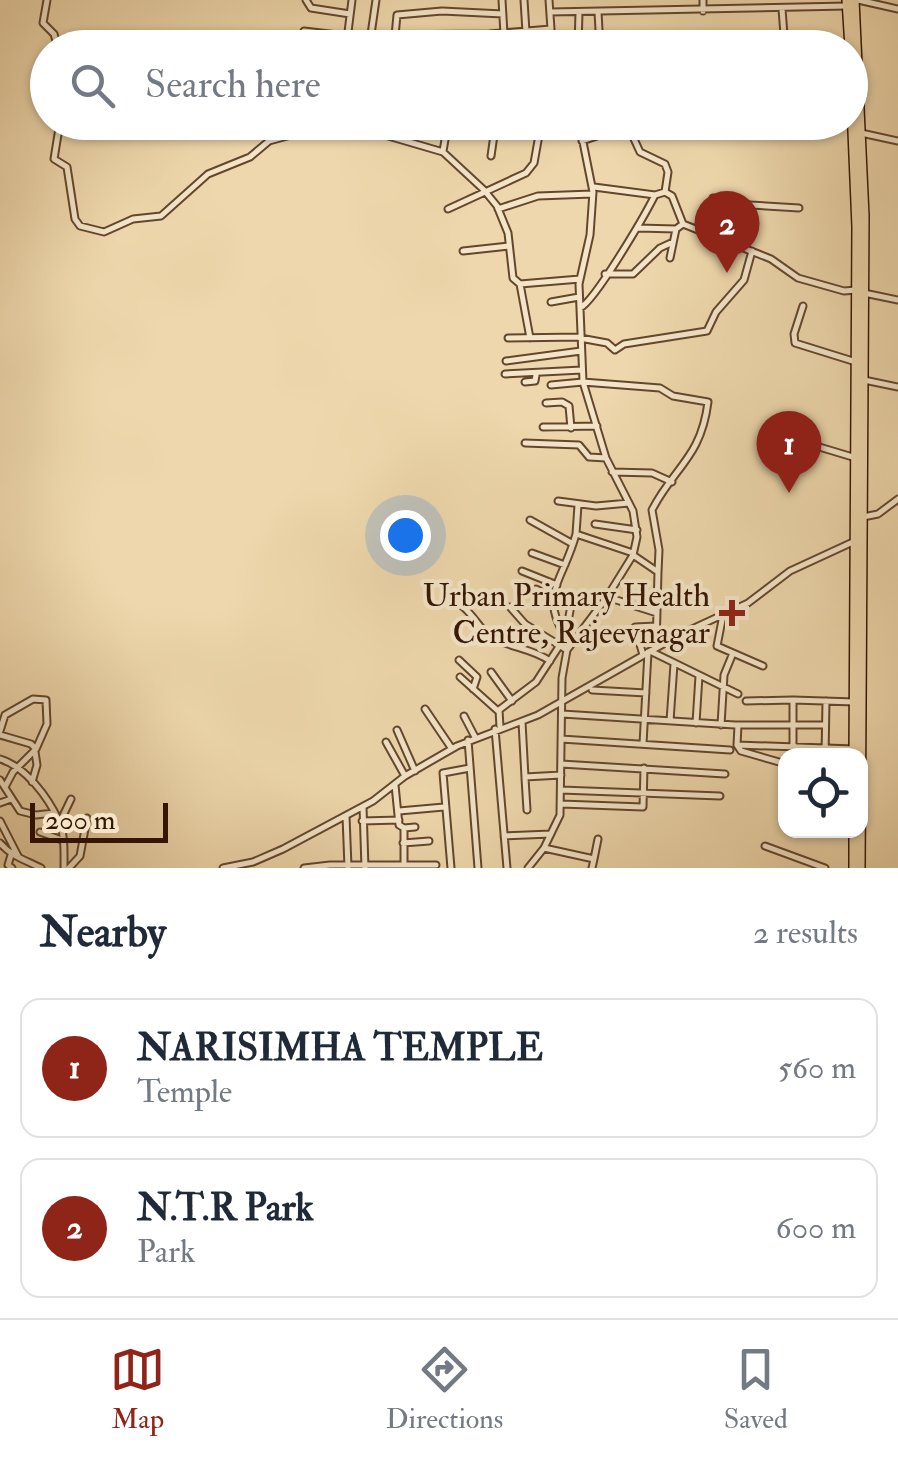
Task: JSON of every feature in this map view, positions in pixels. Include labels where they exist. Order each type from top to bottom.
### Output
[{"type":"highway","points":[[851,30],[852,2]]},
{"type":"highway","points":[[852,2],[854,30]]},
{"type":"highway","points":[[854,140],[862,291],[856,362],[857,868]]},
{"type":"highway","points":[[854,748],[864,380],[861,140]]},
{"type":"highway","points":[[855,838],[857,868]]},
{"type":"street","points":[[46,0],[43,22],[50,30]]},
{"type":"street","points":[[306,0],[309,7],[350,14]]},
{"type":"street","points":[[322,10],[323,0]]},
{"type":"street","points":[[348,30],[352,0]]},
{"type":"street","points":[[372,30],[376,0]]},
{"type":"street","points":[[502,0],[504,30]]},
{"type":"street","points":[[524,0],[526,30]]},
{"type":"street","points":[[543,30],[551,29],[549,0]]},
{"type":"street","points":[[703,0],[703,11]]},
{"type":"street","points":[[756,0],[756,10]]},
{"type":"street","points":[[803,0],[803,8]]},
{"type":"street","points":[[550,12],[756,10],[852,2],[898,9]]},
{"type":"street","points":[[782,9],[784,30]]},
{"type":"street","points":[[395,30],[396,15],[442,11],[503,14]]},
{"type":"street","points":[[578,30],[579,12]]},
{"type":"street","points":[[598,12],[599,30]]},
{"type":"street","points":[[868,135],[898,141]]},
{"type":"street","points":[[57,140],[54,159],[66,167],[75,220],[80,226],[104,232],[133,219],[164,215],[208,174],[250,157],[273,140]]},
{"type":"street","points":[[406,140],[443,152],[484,190],[498,209],[508,233],[513,278],[520,284],[530,338]]},
{"type":"street","points":[[443,152],[445,140]]},
{"type":"street","points":[[491,156],[493,140]]},
{"type":"street","points":[[448,209],[521,177],[534,163],[538,140]]},
{"type":"street","points":[[498,711],[536,682],[560,646],[580,632],[633,554],[638,530],[606,458],[583,382],[579,297],[593,191],[582,141],[594,140]]},
{"type":"street","points":[[635,140],[640,152],[665,164],[665,192]]},
{"type":"street","points":[[498,209],[538,196],[593,191],[655,195],[665,192]]},
{"type":"street","points":[[665,192],[675,201],[683,224]]},
{"type":"street","points":[[580,308],[591,301],[655,195]]},
{"type":"street","points":[[714,198],[716,236]]},
{"type":"street","points":[[736,244],[750,205],[798,208]]},
{"type":"street","points":[[683,224],[780,264],[798,278],[898,300]]},
{"type":"street","points":[[670,258],[676,230],[683,224]]},
{"type":"street","points":[[638,228],[676,230]]},
{"type":"street","points":[[605,274],[633,274],[660,248],[673,242]]},
{"type":"street","points":[[463,250],[509,246]]},
{"type":"street","points":[[508,338],[580,337],[615,350],[624,344],[707,331],[716,312],[744,280],[752,251]]},
{"type":"street","points":[[520,284],[580,279]]},
{"type":"street","points":[[551,302],[579,297]]},
{"type":"street","points":[[802,306],[795,343],[856,362]]},
{"type":"street","points":[[506,361],[581,351]]},
{"type":"street","points":[[505,374],[582,370]]},
{"type":"street","points":[[524,382],[535,381],[535,374]]},
{"type":"street","points":[[864,380],[898,387]]},
{"type":"street","points":[[550,385],[583,382],[660,388],[672,396],[708,402],[700,438],[658,498],[652,515],[658,544],[656,626],[649,652],[642,744]]},
{"type":"street","points":[[546,403],[562,402],[569,406],[571,428]]},
{"type":"street","points":[[543,427],[596,426]]},
{"type":"street","points":[[526,443],[579,445],[588,456],[606,458]]},
{"type":"street","points":[[816,446],[856,458]]},
{"type":"street","points":[[612,472],[652,473],[672,482]]},
{"type":"street","points":[[862,516],[878,514],[898,499]]},
{"type":"street","points":[[558,501],[605,506],[629,503]]},
{"type":"street","points":[[568,644],[558,626],[552,597],[576,534],[578,505]]},
{"type":"street","points":[[636,522],[652,515]]},
{"type":"street","points":[[530,520],[573,544]]},
{"type":"street","points":[[595,524],[638,530]]},
{"type":"street","points":[[576,534],[633,554],[658,572]]},
{"type":"street","points":[[223,868],[253,865],[362,807],[405,776],[472,738],[522,722],[562,702],[748,602],[790,572],[859,540]]},
{"type":"street","points":[[532,552],[565,565]]},
{"type":"street","points":[[522,572],[557,585]]},
{"type":"street","points":[[536,589],[552,597]]},
{"type":"street","points":[[607,597],[656,613]]},
{"type":"street","points":[[528,868],[552,834],[561,804],[562,702],[572,600]]},
{"type":"street","points":[[462,606],[490,636],[550,661]]},
{"type":"street","points":[[510,607],[525,624],[560,646]]},
{"type":"street","points":[[723,615],[716,643],[763,666]]},
{"type":"street","points":[[656,626],[635,627],[649,652],[738,694]]},
{"type":"street","points":[[580,632],[594,636],[606,632]]},
{"type":"street","points":[[721,724],[725,671],[733,653]]},
{"type":"street","points":[[459,660],[477,677],[474,689]]},
{"type":"street","points":[[670,721],[674,664]]},
{"type":"street","points":[[491,672],[512,701]]},
{"type":"street","points":[[696,723],[699,676]]},
{"type":"street","points":[[460,677],[498,711]]},
{"type":"street","points":[[592,690],[646,693]]},
{"type":"street","points":[[32,782],[36,751],[47,721],[46,700],[34,699],[1,719],[0,733],[31,744],[36,751]]},
{"type":"street","points":[[793,700],[793,747]]},
{"type":"street","points":[[746,701],[855,702]]},
{"type":"street","points":[[825,748],[826,701]]},
{"type":"street","points":[[425,709],[452,749]]},
{"type":"street","points":[[498,711],[507,868]]},
{"type":"street","points":[[562,714],[738,725],[825,725]]},
{"type":"street","points":[[464,716],[472,738],[470,768],[478,868]]},
{"type":"street","points":[[522,722],[528,810]]},
{"type":"street","points":[[738,725],[737,745],[742,751],[778,762]]},
{"type":"street","points":[[397,730],[415,771]]},
{"type":"street","points":[[561,739],[730,750]]},
{"type":"street","points":[[386,742],[405,776]]},
{"type":"street","points":[[737,745],[799,748]]},
{"type":"street","points":[[6,787],[17,768],[36,751]]},
{"type":"street","points":[[0,759],[17,768],[40,790],[60,822],[66,868]]},
{"type":"street","points":[[561,764],[726,774]]},
{"type":"street","points":[[451,868],[443,773],[470,768]]},
{"type":"street","points":[[561,804],[642,807],[644,768]]},
{"type":"street","points":[[525,777],[560,775]]},
{"type":"street","points":[[0,780],[20,811],[36,815],[54,813]]},
{"type":"street","points":[[396,785],[399,826],[415,827]]},
{"type":"street","points":[[561,790],[720,796]]},
{"type":"street","points":[[0,803],[11,799]]},
{"type":"street","points":[[60,822],[71,799]]},
{"type":"street","points":[[362,807],[364,867]]},
{"type":"street","points":[[399,811],[444,808]]},
{"type":"street","points":[[343,867],[346,816]]},
{"type":"street","points":[[66,868],[80,856],[87,818]]},
{"type":"street","points":[[362,821],[398,820]]},
{"type":"street","points":[[0,821],[15,856]]},
{"type":"street","points":[[404,828],[404,866]]},
{"type":"street","points":[[40,832],[62,840]]},
{"type":"street","points":[[504,836],[552,834]]},
{"type":"street","points":[[592,868],[598,839]]},
{"type":"street","points":[[403,842],[429,840]]},
{"type":"street","points":[[0,843],[15,856],[41,868]]},
{"type":"street","points":[[765,846],[825,868]]},
{"type":"street","points":[[544,848],[594,859]]},
{"type":"street","points":[[12,868],[8,865],[15,856]]},
{"type":"street","points":[[270,856],[273,868]]},
{"type":"street","points":[[304,868],[436,865]]},
{"type":"place","name":"N.T.R Park","points":[[727,273]]},
{"type":"place","name":"NARISIMHA TEMPLE","points":[[789,493]]},
{"type":"place","name":"Urban Primary Health Centre, Rajeevnagar","points":[[732,613]]}]
